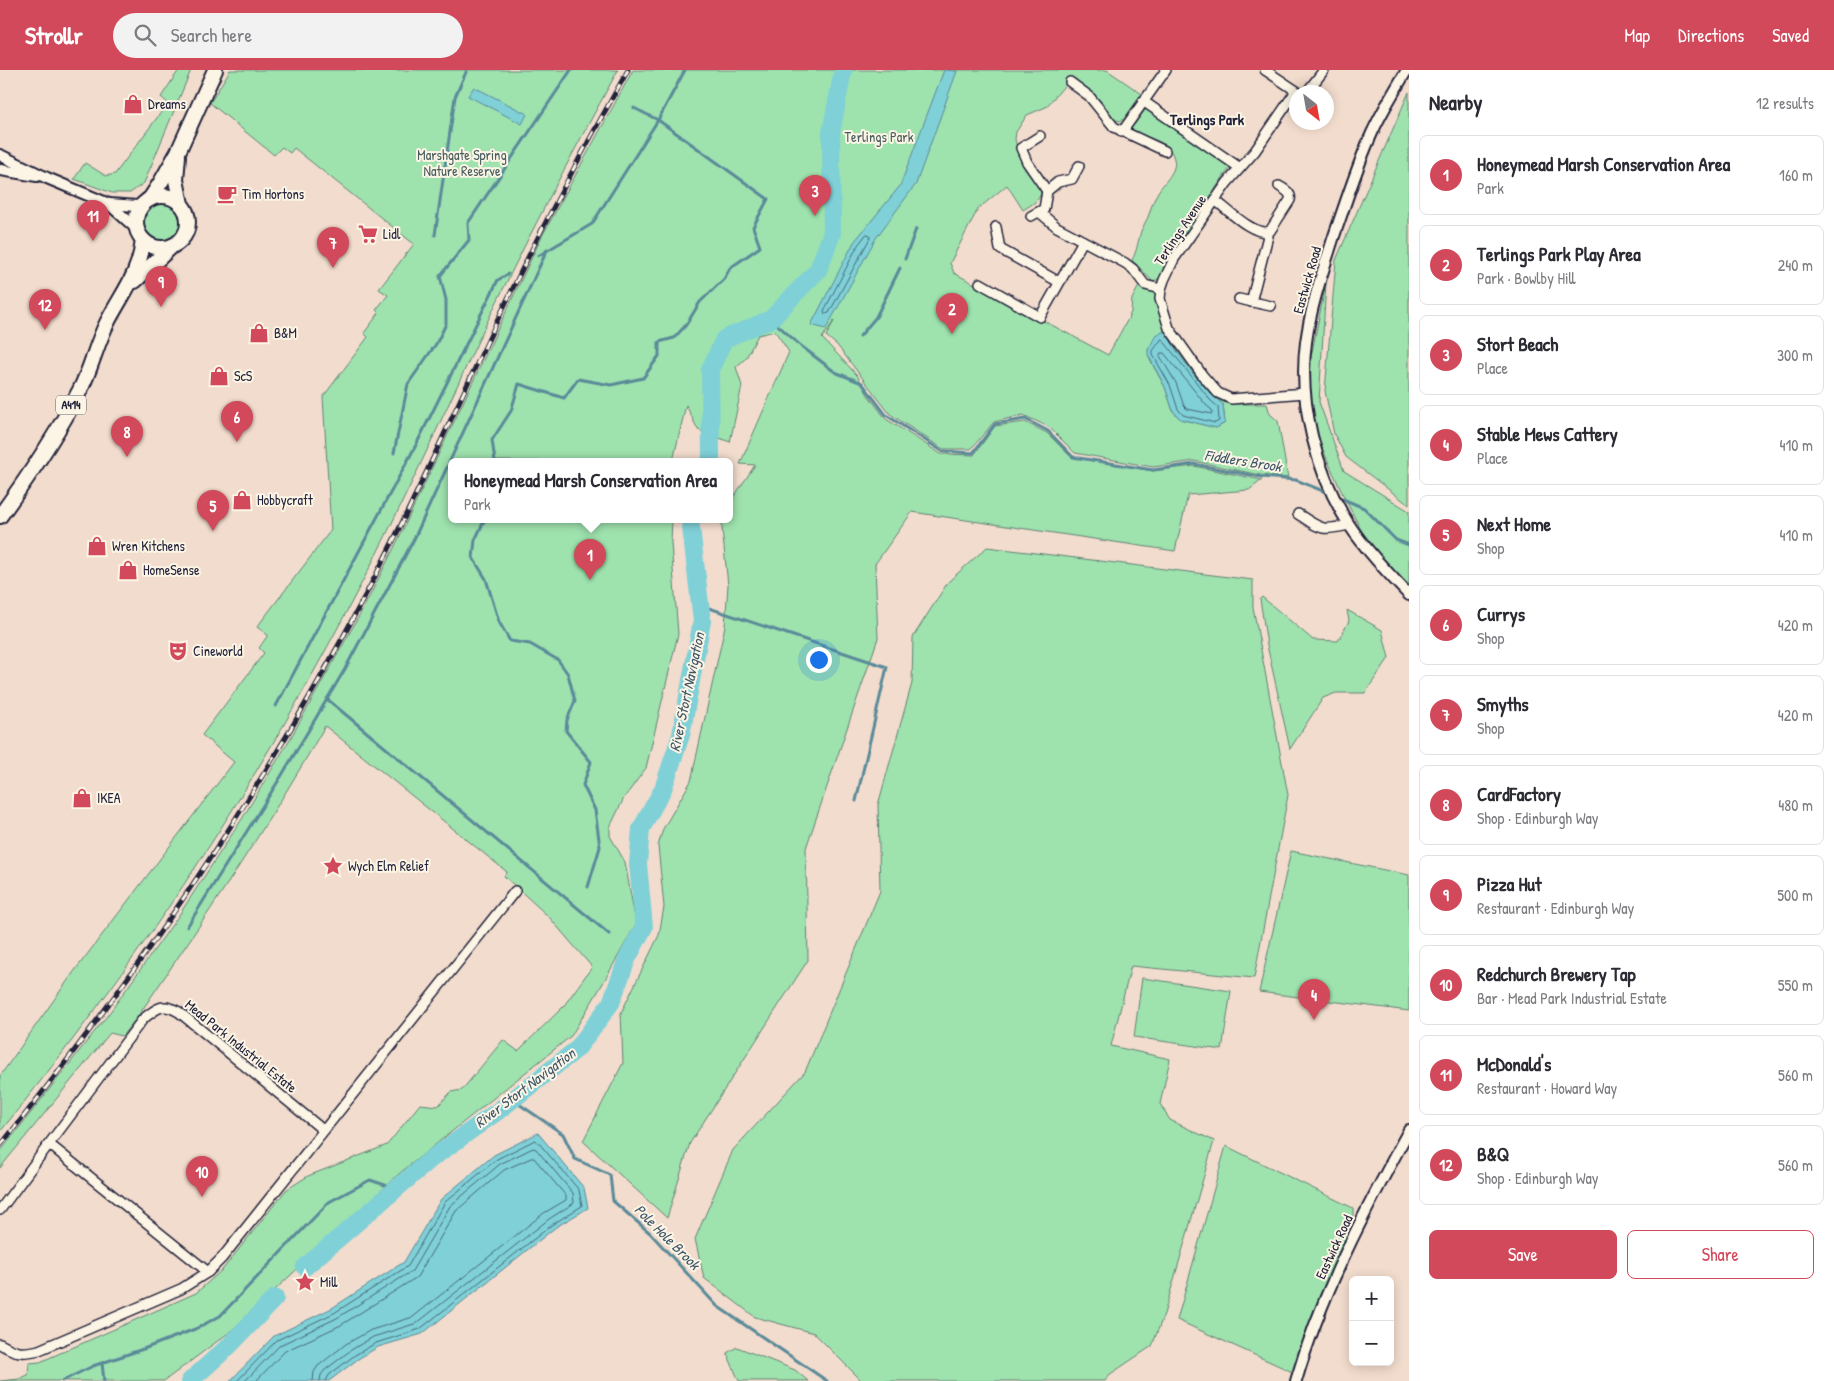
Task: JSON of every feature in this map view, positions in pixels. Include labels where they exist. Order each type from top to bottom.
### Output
[{"type":"highway","points":[[178,152],[176,180],[181,204],[188,222],[184,236],[175,244],[163,248],[155,247],[140,235],[137,215],[161,182],[178,152],[215,70]]},
{"type":"highway","points":[[148,200],[165,196],[181,204]]},
{"type":"highway","name":"A414","points":[[0,516],[36,466],[80,389],[106,323],[129,286],[140,260],[140,235]]},
{"type":"highway","name":"A414","points":[[129,286],[153,262],[175,244]]},
{"type":"street","points":[[1122,132],[1166,70]]},
{"type":"street","points":[[1265,70],[1289,86]]},
{"type":"street","points":[[1312,85],[1324,70]]},
{"type":"street","name":"Eastwick Road","points":[[1407,70],[1372,133],[1343,208],[1318,288],[1306,343],[1305,393],[1315,452],[1339,508],[1349,525],[1378,562],[1409,595]]},
{"type":"street","points":[[1070,82],[1089,96],[1114,127],[1165,151]]},
{"type":"street","points":[[1144,101],[1240,168]]},
{"type":"street","name":"Terlings Avenue","points":[[1161,289],[1174,259],[1227,183],[1255,151],[1289,103]]},
{"type":"street","points":[[1040,136],[1021,148],[1027,162],[1047,192]]},
{"type":"street","points":[[47,178],[0,170],[0,156],[109,204],[137,206],[148,200]]},
{"type":"street","points":[[1030,216],[1044,208],[1047,192],[1058,182],[1072,179],[1079,166]]},
{"type":"street","points":[[1216,201],[1254,230],[1265,232],[1270,230],[1291,197],[1288,192],[1279,186]]},
{"type":"street","points":[[109,204],[140,235]]},
{"type":"street","points":[[1039,212],[1057,227],[1129,266],[1145,285],[1161,289],[1160,299],[1169,328],[1203,376],[1218,393],[1231,400],[1305,393]]},
{"type":"street","points":[[996,227],[1000,249],[1059,282]]},
{"type":"street","points":[[1251,302],[1268,236],[1265,232]]},
{"type":"street","points":[[980,283],[1040,317],[1083,241]]},
{"type":"street","points":[[1239,299],[1271,306]]},
{"type":"street","points":[[1298,514],[1320,529],[1328,530],[1349,525]]},
{"type":"street","points":[[0,1344],[15,1352],[25,1353],[39,1350],[181,1289],[208,1272],[222,1258],[515,891]]},
{"type":"street","name":"Mead Park Industrial Estate","points":[[0,1210],[143,1019],[158,1007],[170,1007],[178,1012],[323,1130]]},
{"type":"street","name":"Eastwick Road","points":[[1296,1381],[1317,1320],[1338,1268],[1409,1130]]},
{"type":"street","points":[[49,1144],[208,1272]]},
{"type":"green space","points":[[179,70],[191,70],[144,183],[130,193],[112,193],[74,179],[85,163],[106,176],[115,174],[168,103],[161,97]]},
{"type":"green space","name":"Marshgate Spring Nature Reserve","points":[[230,70],[618,70],[512,271],[383,541],[327,648],[282,728],[199,862],[135,955],[35,1089],[0,1132],[0,1076],[73,973],[234,762],[202,735],[264,653],[259,648],[268,635],[257,627],[331,530],[323,397],[368,337],[364,333],[379,313],[376,310],[388,295],[379,289],[414,244],[294,148],[290,153],[282,147],[274,155],[210,103]]},
{"type":"green space","points":[[633,70],[1107,70],[1142,94],[1124,119],[1121,121],[1115,120],[1107,108],[1087,88],[1071,78],[1046,107],[1027,115],[1016,132],[1015,139],[1018,152],[1042,190],[1041,194],[1035,202],[1023,210],[1007,185],[978,209],[950,263],[954,273],[1108,355],[1128,319],[1131,312],[1132,299],[1139,286],[1156,294],[1161,312],[1218,397],[1230,404],[1267,404],[1270,414],[1278,421],[1288,478],[1260,475],[1194,461],[1153,467],[1075,453],[1049,427],[1023,415],[994,422],[971,449],[943,449],[890,414],[837,345],[826,336],[834,321],[822,338],[857,375],[868,395],[886,419],[941,454],[974,455],[995,426],[1025,422],[1047,433],[1071,457],[1153,471],[1194,466],[1262,480],[1249,490],[1188,495],[1175,551],[912,512],[875,564],[878,638],[806,848],[808,960],[690,1143],[667,1218],[583,1141],[623,1063],[621,1013],[659,935],[664,907],[658,846],[663,829],[691,781],[725,626],[728,585],[721,523],[733,523],[733,498],[755,465],[740,464],[789,352],[775,331],[758,335],[746,358],[736,367],[742,386],[730,442],[698,430],[686,405],[674,458],[448,458],[448,523],[672,523],[671,543],[678,634],[646,768],[624,798],[610,827],[610,836],[625,862],[636,924],[571,1036],[400,1173],[231,1331],[164,1381],[0,1381],[19,1379],[28,1375],[29,1363],[40,1362],[196,1293],[223,1269],[286,1190],[308,1176],[387,1145],[420,1104],[438,1106],[451,1092],[462,1090],[503,1040],[518,1051],[563,1007],[592,967],[549,917],[504,876],[507,872],[325,726],[258,837],[138,1016],[122,1036],[110,1033],[0,1168],[0,1152],[110,1012],[177,918],[242,819],[290,739],[363,609],[395,546],[541,238]],"holes":[[[1165,331],[1183,361],[1207,390],[1223,404],[1225,423],[1216,428],[1180,419],[1173,411],[1165,387],[1150,360],[1148,350]]]},
{"type":"green space","points":[[1409,92],[1409,505],[1346,457],[1334,434],[1325,391],[1336,260]]},
{"type":"green space","points":[[1148,106],[1232,166],[1176,245],[1160,278],[1153,282],[1132,260],[1141,231],[1155,198],[1172,172],[1175,163],[1172,152],[1168,147],[1131,130],[1132,124],[1134,125]]},
{"type":"green space","points":[[162,202],[176,208],[182,222],[176,236],[162,242],[148,236],[142,222],[148,208]]},
{"type":"green space","points":[[1326,283],[1319,402],[1344,471],[1409,511],[1409,591],[1378,562],[1344,497],[1318,439],[1307,376]]},
{"type":"green space","points":[[987,547],[1253,580],[1253,607],[1288,795],[1254,978],[1131,966],[1111,1046],[1170,1059],[1160,1104],[1170,1120],[1214,1141],[1164,1314],[1152,1346],[1109,1375],[1105,1381],[862,1381],[814,1333],[755,1317],[704,1278],[695,1239],[733,1150],[805,1072],[880,891],[878,805],[912,683],[913,637],[948,582]]},
{"type":"green space","points":[[1262,597],[1313,640],[1338,641],[1349,621],[1347,610],[1382,630],[1389,658],[1365,693],[1336,693],[1323,698],[1290,749],[1267,645],[1260,599]]},
{"type":"green space","points":[[1291,851],[1409,875],[1409,1011],[1259,992]]},
{"type":"green space","points":[[1142,978],[1231,991],[1222,1050],[1134,1037]]},
{"type":"green space","points":[[1226,1146],[1353,1208],[1353,1237],[1297,1374],[1177,1320]]},
{"type":"green space","points":[[737,1347],[795,1370],[808,1381],[739,1381],[727,1353]]},
{"type":"water","points":[[944,70],[957,71],[916,184],[876,238],[826,329],[811,325],[854,242],[900,186]]},
{"type":"water","points":[[474,87],[527,114],[522,124],[468,96]]},
{"type":"water","points":[[1165,331],[1191,370],[1207,390],[1223,404],[1225,423],[1216,428],[1180,419],[1173,411],[1165,387],[1148,355],[1148,350],[1156,335]]},
{"type":"water","points":[[538,1133],[584,1188],[588,1208],[556,1227],[422,1334],[378,1347],[358,1359],[329,1381],[230,1381],[274,1336],[332,1308],[404,1262],[441,1199],[494,1155]]},
{"type":"waterway","points":[[435,235],[455,97],[467,70]]},
{"type":"waterway","points":[[394,453],[408,384],[436,344],[446,324],[446,300],[440,276],[469,240],[468,223],[571,70]]},
{"type":"waterway","points":[[538,256],[592,224],[658,120],[685,70]]},
{"type":"waterway","name":"River Stort Navigation","points":[[711,458],[710,370],[724,339],[771,319],[818,270],[832,233],[831,133],[843,70]]},
{"type":"waterway","points":[[495,458],[492,440],[511,411],[519,384],[564,398],[578,379],[611,385],[643,378],[659,356],[659,342],[674,338],[686,325],[700,302],[724,279],[730,268],[760,247],[753,227],[768,199],[658,120],[634,108]]},
{"type":"waterway","points":[[905,259],[916,229]]},
{"type":"waterway","points":[[451,458],[547,250]]},
{"type":"waterway","points":[[860,336],[876,317],[900,268]]},
{"type":"waterway","points":[[276,706],[416,445],[498,280],[508,274]]},
{"type":"waterway","name":"Fiddlers Brook","points":[[771,319],[801,346],[835,372],[862,383],[886,415],[942,451],[973,453],[995,424],[1025,419],[1048,431],[1073,457],[1153,470],[1194,464],[1261,477],[1296,480],[1328,493]]},
{"type":"waterway","points":[[187,927],[282,775],[345,669],[414,539],[448,465]]},
{"type":"waterway","name":"Fiddlers Brook","points":[[1336,496],[1364,508],[1396,540],[1409,545]]},
{"type":"waterway","points":[[483,523],[475,540],[473,558],[486,579],[499,622],[510,641],[530,644],[558,660],[568,674],[575,701],[567,720],[566,731],[591,762],[583,785],[595,810],[600,847],[588,887]]},
{"type":"waterway","name":"River Stort Navigation","points":[[305,1267],[431,1159],[498,1111],[577,1049],[611,1003],[627,959],[644,927],[638,864],[641,829],[663,789],[681,735],[702,621],[690,523]]},
{"type":"waterway","points":[[700,605],[887,667],[856,801]]},
{"type":"waterway","points":[[327,699],[609,934]]},
{"type":"waterway","name":"Pole Hole Brook","points":[[513,1100],[563,1134],[575,1159],[610,1175],[613,1201],[650,1233],[717,1306],[827,1381]]},
{"type":"waterway","points":[[62,1381],[93,1366],[195,1329],[220,1316],[329,1202],[370,1180],[397,1189]]},
{"type":"waterway","name":"River Stort Navigation","points":[[190,1381],[230,1345],[275,1298]]},
{"type":"waterway","points":[[102,1363],[104,1381]]},
{"type":"railway","points":[[0,1146],[102,1014],[150,947],[197,878],[286,737],[367,592],[424,478],[527,259],[569,177],[628,70]]},
{"type":"place","name":"Dreams","points":[[133,104]]},
{"type":"place","name":"Tim Hortons","points":[[227,194]]},
{"type":"place","name":"Stort Beach","points":[[815,216]]},
{"type":"place","name":"Lidl","points":[[368,234]]},
{"type":"place","name":"McDonald's","points":[[93,241]]},
{"type":"place","name":"Smyths","points":[[333,268]]},
{"type":"place","name":"Pizza Hut","points":[[161,307]]},
{"type":"place","name":"B&Q","points":[[45,330]]},
{"type":"place","name":"B&M","points":[[259,333]]},
{"type":"place","name":"Terlings Park Play Area","points":[[952,334]]},
{"type":"place","name":"ScS","points":[[219,376]]},
{"type":"place","name":"Currys","points":[[237,442]]},
{"type":"place","name":"CardFactory","points":[[127,457]]},
{"type":"place","name":"Hobbycraft","points":[[242,500]]},
{"type":"place","name":"Next Home","points":[[213,531]]},
{"type":"place","name":"Wren Kitchens","points":[[97,546]]},
{"type":"place","name":"HomeSense","points":[[128,570]]},
{"type":"place","name":"Honeymead Marsh Conservation Area","points":[[590,580]]},
{"type":"place","name":"Cineworld","points":[[178,651]]},
{"type":"place","name":"IKEA","points":[[82,798]]},
{"type":"place","name":"Wych Elm Relief","points":[[333,866]]},
{"type":"place","name":"Stable Mews Cattery","points":[[1314,1020]]},
{"type":"place","name":"Redchurch Brewery Tap","points":[[202,1197]]},
{"type":"place","name":"Mill","points":[[305,1282]]},
{"type":"district","name":"Terlings Park","points":[[1207,120]]}]
